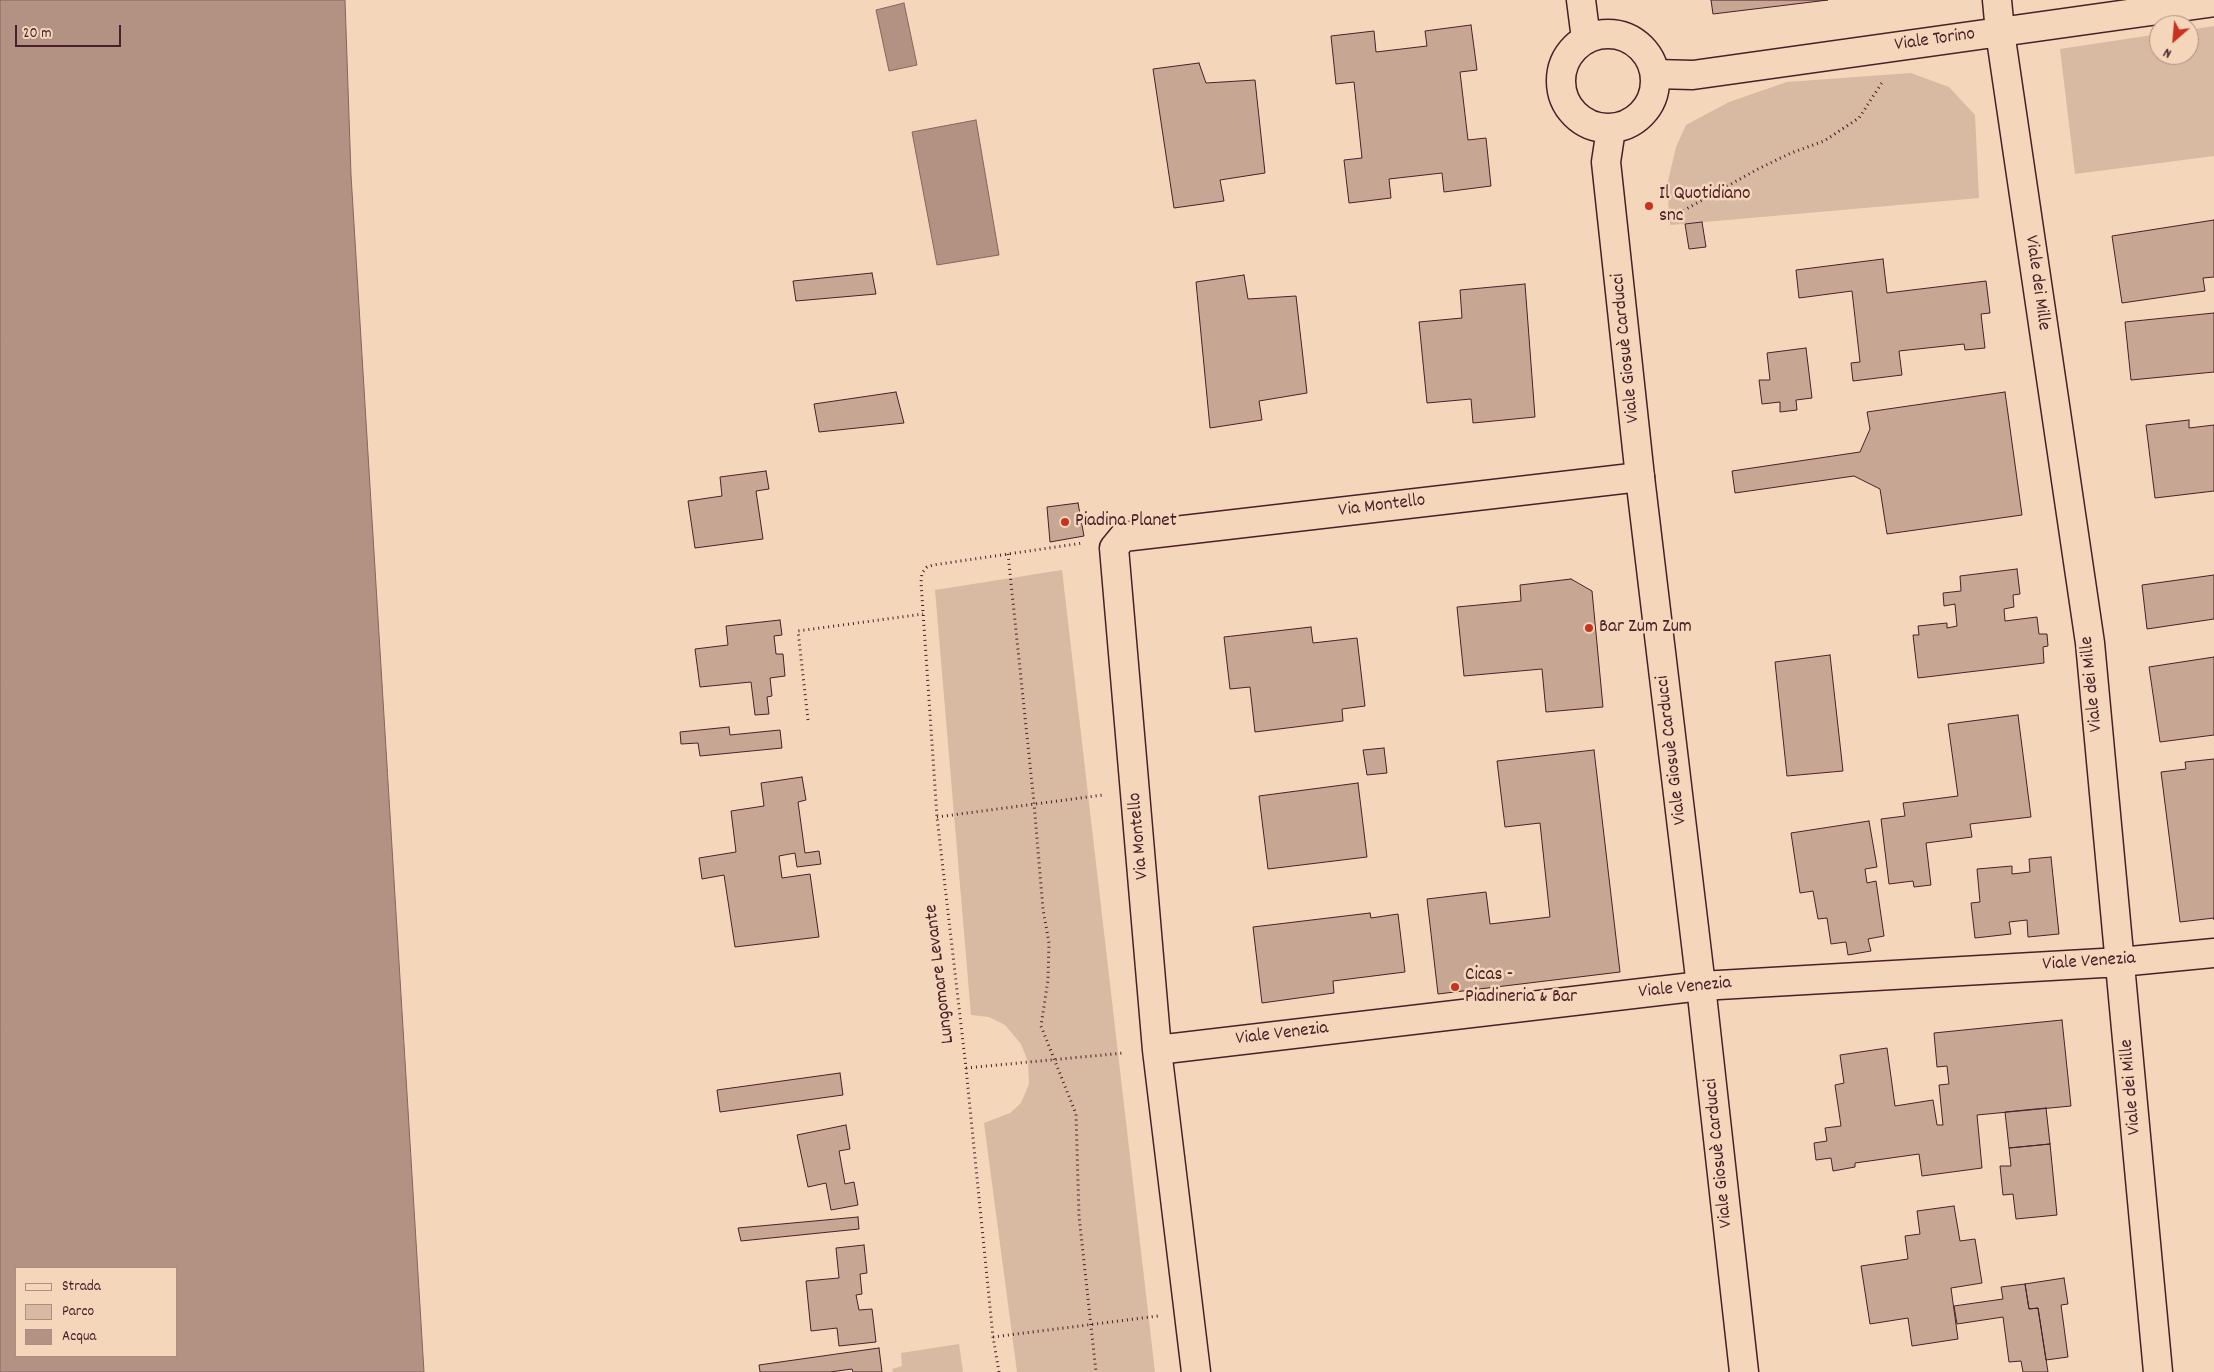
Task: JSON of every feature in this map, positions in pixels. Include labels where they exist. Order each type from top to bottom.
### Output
[{"type":"street","points":[[1581,0],[1586,38]]},
{"type":"street","name":"Viale dei Mille","points":[[1997,0],[2000,32],[2090,643],[2158,1372]]},
{"type":"street","name":"Viale Torino","points":[[1655,74],[1693,75],[2214,2]]},
{"type":"street","points":[[1600,34],[1616,34],[1642,48],[1651,60],[1655,74],[1654,94],[1645,112],[1630,124],[1611,129],[1595,127],[1580,120],[1568,109],[1561,94],[1560,77],[1564,62],[1573,48],[1586,38],[1600,34]]},
{"type":"street","name":"Viale Giosuè Carducci","points":[[1611,129],[1606,162],[1640,477],[1702,986],[1744,1372]]},
{"type":"street","name":"Via Montello","points":[[1196,1372],[1157,1050],[1114,548],[1123,537],[1640,477]]},
{"type":"street","name":"Viale Venezia","points":[[1157,1050],[1702,986],[2120,962],[2214,953]]},
{"type":"path","points":[[1670,218],[1758,169],[1791,153],[1824,141],[1859,118],[1907,45]]},
{"type":"path","points":[[1096,1372],[1078,1216],[1076,1114],[1041,1026],[1048,980],[1049,943],[1042,909],[1034,803],[1008,554],[1123,537]]},
{"type":"path","name":"Lungomare Levante","points":[[999,1372],[993,1337],[966,1068],[937,817],[922,614],[922,572],[932,565],[1008,554]]},
{"type":"path","points":[[808,720],[798,631],[922,614]]},
{"type":"path","points":[[937,817],[1136,791]]},
{"type":"path","points":[[966,1068],[1157,1050]]},
{"type":"path","points":[[993,1337],[1188,1312]]},
{"type":"green space","points":[[2214,26],[2214,156],[2075,174],[2060,49],[2149,36],[2149,65],[2199,65],[2199,28]]},
{"type":"green space","points":[[1911,73],[1949,87],[1975,115],[1979,198],[1670,225],[1667,185],[1676,147],[1686,125],[1729,102],[1787,82]]},
{"type":"green space","points":[[1062,570],[1155,1372],[1017,1372],[984,1123],[1010,1113],[1021,1103],[1029,1084],[1028,1062],[1021,1044],[1005,1025],[989,1017],[971,1015],[935,590]]},
{"type":"green space","points":[[959,1344],[963,1372],[893,1372],[892,1369],[902,1366],[901,1353]]},
{"type":"water","points":[[0,0],[345,0],[351,175],[424,1372],[0,1372]]},
{"type":"water","points":[[904,3],[917,65],[889,71],[876,10]]},
{"type":"water","points":[[976,120],[999,255],[937,265],[912,132]]},
{"type":"building","points":[[1711,0],[1828,0],[1713,14]]},
{"type":"building","points":[[1471,25],[1477,70],[1460,72],[1468,140],[1486,138],[1491,186],[1444,192],[1442,173],[1389,179],[1391,198],[1349,203],[1344,160],[1362,158],[1354,82],[1336,84],[1331,36],[1374,31],[1376,52],[1427,46],[1425,31]]},
{"type":"building","points":[[1199,63],[1206,83],[1255,80],[1265,173],[1220,180],[1224,201],[1174,208],[1153,69]]},
{"type":"building","points":[[2214,220],[2214,277],[2203,278],[2205,291],[2122,303],[2112,236]]},
{"type":"building","points":[[1702,222],[1706,247],[1689,249],[1685,224]]},
{"type":"building","points":[[1883,259],[1887,293],[1986,281],[1990,313],[1981,314],[1985,348],[1965,350],[1964,344],[1899,351],[1902,375],[1853,381],[1851,363],[1860,362],[1852,291],[1799,298],[1796,270]]},
{"type":"building","points":[[872,273],[876,294],[796,301],[793,281]]},
{"type":"building","points":[[1244,275],[1248,299],[1296,296],[1307,393],[1259,401],[1262,420],[1210,428],[1196,282]]},
{"type":"building","points":[[1525,284],[1535,417],[1473,423],[1471,399],[1427,403],[1419,322],[1462,318],[1460,290]]},
{"type":"building","points":[[2214,313],[2214,372],[2131,380],[2125,322]]},
{"type":"building","points":[[1806,348],[1812,398],[1796,400],[1797,410],[1780,412],[1780,402],[1762,404],[1759,380],[1770,380],[1767,353]]},
{"type":"building","points":[[896,392],[904,423],[819,432],[814,404]]},
{"type":"building","points":[[2005,392],[2022,515],[1887,534],[1880,489],[1854,476],[1735,493],[1732,471],[1860,452],[1870,429],[1867,412]]},
{"type":"building","points":[[2189,420],[2189,428],[2214,425],[2214,491],[2155,498],[2146,425]]},
{"type":"building","points":[[766,471],[769,489],[756,491],[763,539],[695,548],[688,501],[722,496],[720,477]]},
{"type":"building","name":"Piadina Planet","points":[[1078,503],[1084,536],[1050,542],[1047,507]]},
{"type":"building","points":[[2017,569],[2020,594],[2013,595],[2014,607],[2004,609],[2005,621],[2037,617],[2039,634],[2047,634],[2048,646],[2043,647],[2044,663],[1918,678],[1913,635],[1919,635],[1918,626],[1947,623],[1947,628],[1957,626],[1955,604],[1944,606],[1943,593],[1961,591],[1960,576]]},
{"type":"building","points":[[2214,575],[2214,619],[2147,629],[2142,585]]},
{"type":"building","points":[[1571,579],[1592,591],[1603,707],[1546,712],[1542,669],[1464,676],[1457,607],[1521,601],[1520,585]]},
{"type":"building","points":[[780,620],[782,635],[774,636],[776,654],[783,654],[785,676],[770,678],[772,696],[767,697],[769,714],[755,715],[751,682],[700,687],[695,649],[728,645],[726,626]]},
{"type":"building","points":[[1311,627],[1313,643],[1357,638],[1365,706],[1342,709],[1343,721],[1255,732],[1250,687],[1230,689],[1224,637]]},
{"type":"building","points":[[1830,655],[1843,771],[1787,776],[1775,662]]},
{"type":"building","points":[[2214,657],[2214,735],[2160,742],[2149,667]]},
{"type":"building","points":[[2018,715],[2031,817],[1970,824],[1972,837],[1926,843],[1931,885],[1914,887],[1913,881],[1889,884],[1881,819],[1905,816],[1903,803],[1958,796],[1948,724]]},
{"type":"building","points":[[729,727],[730,735],[780,730],[782,748],[700,756],[698,743],[681,744],[680,732]]},
{"type":"building","points":[[1384,748],[1387,773],[1367,775],[1363,750]]},
{"type":"building","points":[[1594,750],[1620,972],[1438,994],[1427,899],[1486,892],[1490,924],[1550,917],[1540,823],[1505,827],[1497,761]]},
{"type":"building","points":[[2214,759],[2214,918],[2180,922],[2161,772],[2186,769],[2185,762]]},
{"type":"building","points":[[802,777],[806,800],[798,802],[805,853],[819,851],[821,864],[797,867],[795,853],[779,856],[782,878],[810,874],[819,937],[735,947],[724,875],[702,879],[699,858],[736,852],[731,811],[764,806],[761,783]]},
{"type":"building","points":[[1358,783],[1367,857],[1268,869],[1259,796]]},
{"type":"building","points":[[1869,821],[1877,867],[1865,869],[1867,883],[1876,881],[1884,936],[1868,939],[1871,951],[1848,955],[1846,942],[1831,944],[1827,918],[1818,919],[1813,891],[1800,893],[1791,833]]},
{"type":"building","points":[[2051,857],[2059,934],[2028,937],[2027,920],[2009,922],[2011,934],[1975,938],[1971,903],[1980,902],[1977,869],[2012,866],[2012,874],[2030,872],[2029,859]]},
{"type":"building","points":[[1370,913],[1371,918],[1398,914],[1405,972],[1333,981],[1334,993],[1262,1003],[1253,927]]},
{"type":"building","points":[[2062,1020],[2071,1106],[1977,1115],[1982,1168],[1922,1176],[1919,1154],[1855,1163],[1855,1167],[1833,1171],[1831,1158],[1816,1160],[1814,1143],[1827,1141],[1825,1128],[1841,1126],[1835,1085],[1844,1083],[1840,1055],[1887,1048],[1895,1106],[1933,1100],[1937,1125],[1943,1125],[1939,1085],[1949,1084],[1947,1066],[1937,1067],[1934,1033]]},
{"type":"building","points":[[840,1073],[843,1095],[720,1112],[717,1090]]},
{"type":"building","points":[[2046,1108],[2050,1144],[2009,1148],[2005,1112]]},
{"type":"building","points":[[846,1125],[850,1149],[839,1151],[845,1184],[854,1182],[858,1205],[831,1210],[826,1183],[808,1187],[797,1135]]},
{"type":"building","points":[[2050,1144],[2057,1215],[2016,1219],[2013,1194],[2003,1195],[2000,1166],[2011,1166],[2009,1148]]},
{"type":"building","points":[[1954,1206],[1960,1241],[1975,1239],[1982,1283],[1951,1288],[1958,1339],[1912,1346],[1908,1318],[1870,1324],[1861,1266],[1908,1259],[1905,1236],[1920,1234],[1917,1211]]},
{"type":"building","points":[[858,1217],[859,1229],[741,1241],[738,1228]]},
{"type":"building","points":[[864,1245],[867,1273],[860,1274],[862,1294],[856,1295],[859,1310],[872,1309],[876,1342],[839,1346],[837,1328],[811,1331],[806,1281],[839,1278],[836,1248]]},
{"type":"building","points":[[2064,1278],[2068,1304],[2061,1305],[2068,1357],[2046,1360],[2038,1308],[2029,1309],[2025,1284]]},
{"type":"building","points":[[2025,1284],[2029,1309],[2038,1308],[2048,1372],[2023,1372],[2021,1361],[2009,1362],[2003,1317],[1957,1324],[1954,1306],[2003,1299],[2001,1287]]},
{"type":"building","points":[[879,1348],[882,1372],[853,1372],[852,1369],[830,1372],[760,1372],[759,1365]]},
{"type":"place","name":"Il Quotidiano snc","points":[[1649,206]]},
{"type":"place","name":"Piadina Planet","points":[[1065,522]]},
{"type":"place","name":"Bar Zum Zum","points":[[1589,628]]},
{"type":"place","name":"Cicas - Piadineria & Bar","points":[[1455,987]]}]
